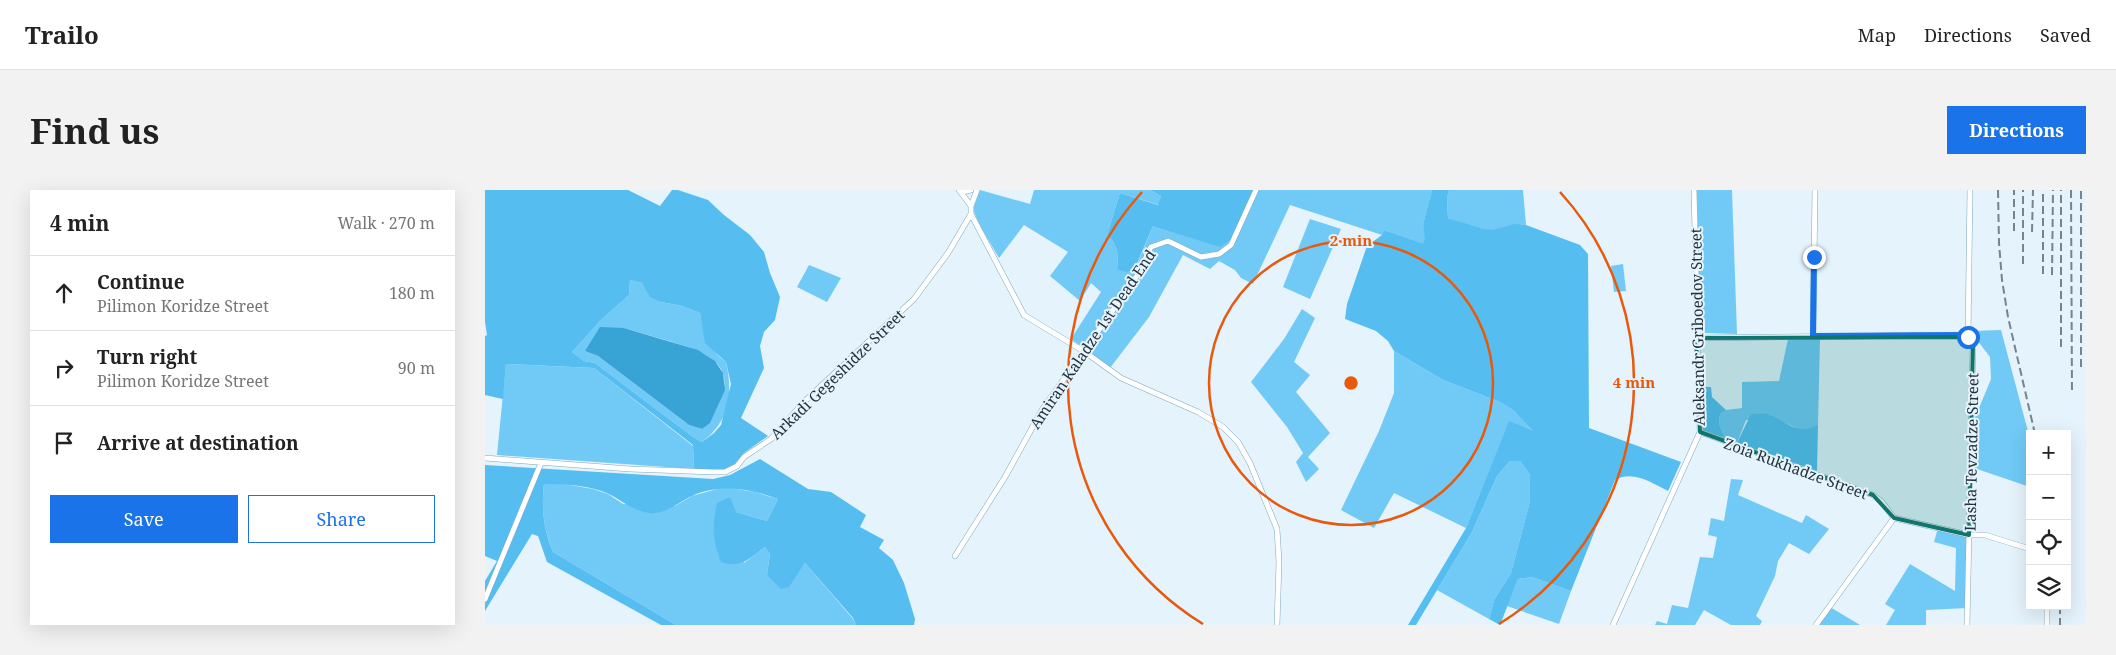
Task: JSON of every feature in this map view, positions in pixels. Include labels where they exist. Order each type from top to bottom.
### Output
[{"type":"street","points":[[971,190],[961,191],[971,206]]},
{"type":"street","points":[[977,190],[971,206],[971,214],[1024,315],[1085,352],[1121,378],[1198,412],[1223,427],[1238,442],[1250,463],[1277,529],[1279,562],[1277,625]]},
{"type":"street","name":"Amiran Kaladze 1st Dead End","points":[[955,556],[1005,477],[1042,410],[1085,352],[1137,276],[1151,247],[1168,241],[1201,257],[1219,254],[1231,245],[1256,190]]},
{"type":"street","name":"Aleksandr Griboedov Street","points":[[1613,625],[1700,432],[1696,338],[1694,190]]},
{"type":"street","points":[[1813,336],[1815,190]]},
{"type":"street","name":"Lasha Tevzadze Street","points":[[1967,625],[1973,343],[1968,337],[1970,190]]},
{"type":"street","name":"Arkadi Gegeshidze Street","points":[[485,458],[541,463],[714,472],[725,472],[737,466],[744,457],[771,439],[804,402],[914,299],[948,253],[971,214]]},
{"type":"street","points":[[1696,338],[1962,335],[1968,337]]},
{"type":"street","name":"Zoia Rukhadze Street","points":[[1700,432],[1873,495],[1883,502],[1894,518]]},
{"type":"street","points":[[485,599],[541,463]]},
{"type":"street","points":[[1816,625],[1894,518],[1969,535],[1979,534],[2026,548]]},
{"type":"street","points":[[2047,610],[2047,625]]},
{"type":"highlighted area","points":[[1968,337],[1973,343],[1969,535],[1894,518],[1873,495],[1700,432],[1696,338]]},
{"type":"shaded area","points":[[485,190],[628,190],[660,206],[672,190],[678,190],[708,200],[750,235],[764,252],[780,297],[775,320],[764,332],[760,346],[764,368],[741,418],[768,436],[744,453],[734,465],[727,469],[694,469],[693,445],[594,368],[506,364],[503,399],[485,395],[485,336],[487,335],[485,322]],"holes":[[[630,280],[642,283],[650,297],[700,313],[705,343],[726,362],[731,384],[721,425],[702,442],[595,363],[584,361],[572,352],[600,321],[629,295]]]},
{"type":"shaded area","points":[[980,190],[1030,204],[1034,190],[1150,190],[1161,196],[1159,205],[1120,193],[1107,235],[1117,250],[1117,269],[1136,267],[1153,226],[1253,190],[1432,190],[1423,224],[1426,238],[1423,245],[1384,230],[1382,235],[1290,205],[1253,284],[1241,278],[1235,270],[1219,261],[1210,269],[1183,255],[1149,317],[1110,368],[1071,339],[1101,292],[1091,283],[1080,301],[1050,276],[1068,252],[1024,225],[999,258],[979,224],[973,209]]},
{"type":"shaded area","points":[[1150,190],[1253,190],[1233,238],[1220,247],[1153,226],[1135,268],[1127,272],[1117,269],[1117,250],[1107,235],[1120,193],[1158,205],[1161,196]]},
{"type":"shaded area","points":[[1432,190],[1449,190],[1447,199],[1448,218],[1483,229],[1493,230],[1514,224],[1526,225],[1580,245],[1588,254],[1589,428],[1681,462],[1668,491],[1649,481],[1636,477],[1622,477],[1615,480],[1571,591],[1532,577],[1518,579],[1500,625],[1489,619],[1494,600],[1511,573],[1530,501],[1530,475],[1520,461],[1510,461],[1497,476],[1472,532],[1416,625],[1408,625],[1466,528],[1509,421],[1533,431],[1514,411],[1500,402],[1443,380],[1394,351],[1388,341],[1376,331],[1345,319],[1347,304],[1367,246],[1382,235],[1384,230],[1423,244],[1425,238],[1423,224]]},
{"type":"shaded area","points":[[1449,190],[1523,190],[1526,225],[1489,230],[1448,218],[1447,199]]},
{"type":"shaded area","points":[[1697,190],[1732,190],[1737,334],[1704,333],[1699,329]]},
{"type":"shaded area","points":[[1310,219],[1341,229],[1310,299],[1283,287]]},
{"type":"shaded area","points":[[1623,264],[1626,291],[1614,292],[1611,266]]},
{"type":"shaded area","points":[[809,265],[841,278],[827,302],[797,287]]},
{"type":"shaded area","points":[[630,280],[642,283],[661,302],[682,306],[700,313],[703,327],[712,347],[726,362],[729,396],[724,416],[719,425],[702,442],[595,363],[584,361],[572,352],[600,321],[629,295]],"holes":[[[624,328],[703,353],[719,367],[724,376],[724,387],[713,416],[702,429],[689,425],[598,356],[585,351]]]},
{"type":"shaded area","points":[[1302,309],[1315,318],[1294,362],[1310,375],[1296,392],[1330,433],[1308,457],[1319,469],[1306,482],[1296,462],[1303,453],[1287,427],[1251,382],[1284,339]]},
{"type":"shaded area","points":[[600,327],[624,328],[698,350],[715,361],[723,373],[725,390],[710,423],[702,429],[689,425],[598,356],[585,351]]},
{"type":"shaded area","points":[[2001,330],[2028,430],[2026,430],[2026,486],[1974,468],[1975,418],[1991,379],[1990,357],[1974,336],[1973,331]]},
{"type":"shaded area","points":[[1788,339],[1820,339],[1818,424],[1811,430],[1803,431],[1781,421],[1746,420],[1737,443],[1725,438],[1719,424],[1720,414],[1726,410],[1742,408],[1742,382],[1779,381]]},
{"type":"shaded area","points":[[1394,351],[1443,380],[1500,402],[1514,411],[1534,432],[1509,422],[1466,528],[1394,493],[1374,528],[1341,510],[1379,431],[1394,393]]},
{"type":"shaded area","points":[[506,364],[594,368],[693,446],[694,469],[497,455]]},
{"type":"shaded area","points":[[1700,387],[1711,387],[1712,397],[1726,410],[1720,414],[1719,424],[1725,438],[1702,430]]},
{"type":"shaded area","points":[[1751,414],[1767,414],[1799,429],[1811,428],[1818,424],[1817,471],[1737,443]]},
{"type":"shaded area","points":[[760,459],[808,489],[831,492],[866,515],[860,527],[884,540],[879,548],[893,560],[904,583],[915,619],[914,625],[856,625],[853,618],[805,563],[789,587],[781,589],[767,575],[770,553],[765,547],[740,563],[728,564],[721,562],[714,533],[717,503],[730,497],[736,512],[767,521],[778,499],[757,492],[735,489],[703,492],[687,498],[667,510],[650,513],[633,508],[602,491],[586,487],[544,484],[544,519],[547,536],[553,552],[676,625],[661,625],[547,562],[538,536],[532,534],[485,611],[485,581],[497,561],[485,556],[485,465],[713,479],[730,475]]},
{"type":"shaded area","points":[[1510,461],[1520,461],[1530,475],[1530,501],[1511,573],[1494,600],[1489,619],[1437,590],[1472,532],[1497,476]]},
{"type":"shaded area","points":[[1731,479],[1743,480],[1738,495],[1802,523],[1806,515],[1829,529],[1809,554],[1789,543],[1778,561],[1775,576],[1756,616],[1762,621],[1760,625],[1731,625],[1704,610],[1695,625],[1655,625],[1657,621],[1667,624],[1672,605],[1688,608],[1700,557],[1713,558],[1717,537],[1708,535],[1711,518],[1724,521]]},
{"type":"shaded area","points":[[544,484],[564,484],[593,489],[608,494],[623,504],[675,506],[692,496],[724,487],[755,492],[778,499],[767,521],[736,512],[744,563],[765,547],[770,552],[767,575],[789,586],[805,563],[856,625],[676,625],[553,552],[544,519]]},
{"type":"shaded area","points":[[1938,528],[1969,535],[1968,608],[1926,610],[1926,625],[1886,625],[1895,610],[1885,604],[1910,564],[1955,591],[1956,548],[1934,542]]},
{"type":"shaded area","points":[[1532,577],[1571,591],[1559,624],[1507,606],[1518,579]]},
{"type":"shaded area","points":[[1830,607],[1860,625],[1816,625]]},
{"type":"railway","points":[[1998,190],[2002,280],[2008,317],[2034,430]]},
{"type":"railway","points":[[2014,190],[2014,231]]},
{"type":"railway","points":[[2023,190],[2023,264]]},
{"type":"railway","points":[[2032,232],[2033,190]]},
{"type":"railway","points":[[2043,190],[2043,274]]},
{"type":"railway","points":[[2052,275],[2053,190]]},
{"type":"railway","points":[[2061,190],[2061,347]]},
{"type":"railway","points":[[2071,190],[2072,394]]},
{"type":"railway","points":[[2081,190],[2081,367]]},
{"type":"railway","points":[[2060,610],[2060,625]]},
{"type":"route","points":[[1814,257],[1813,336],[1962,335],[1968,337]]}]
